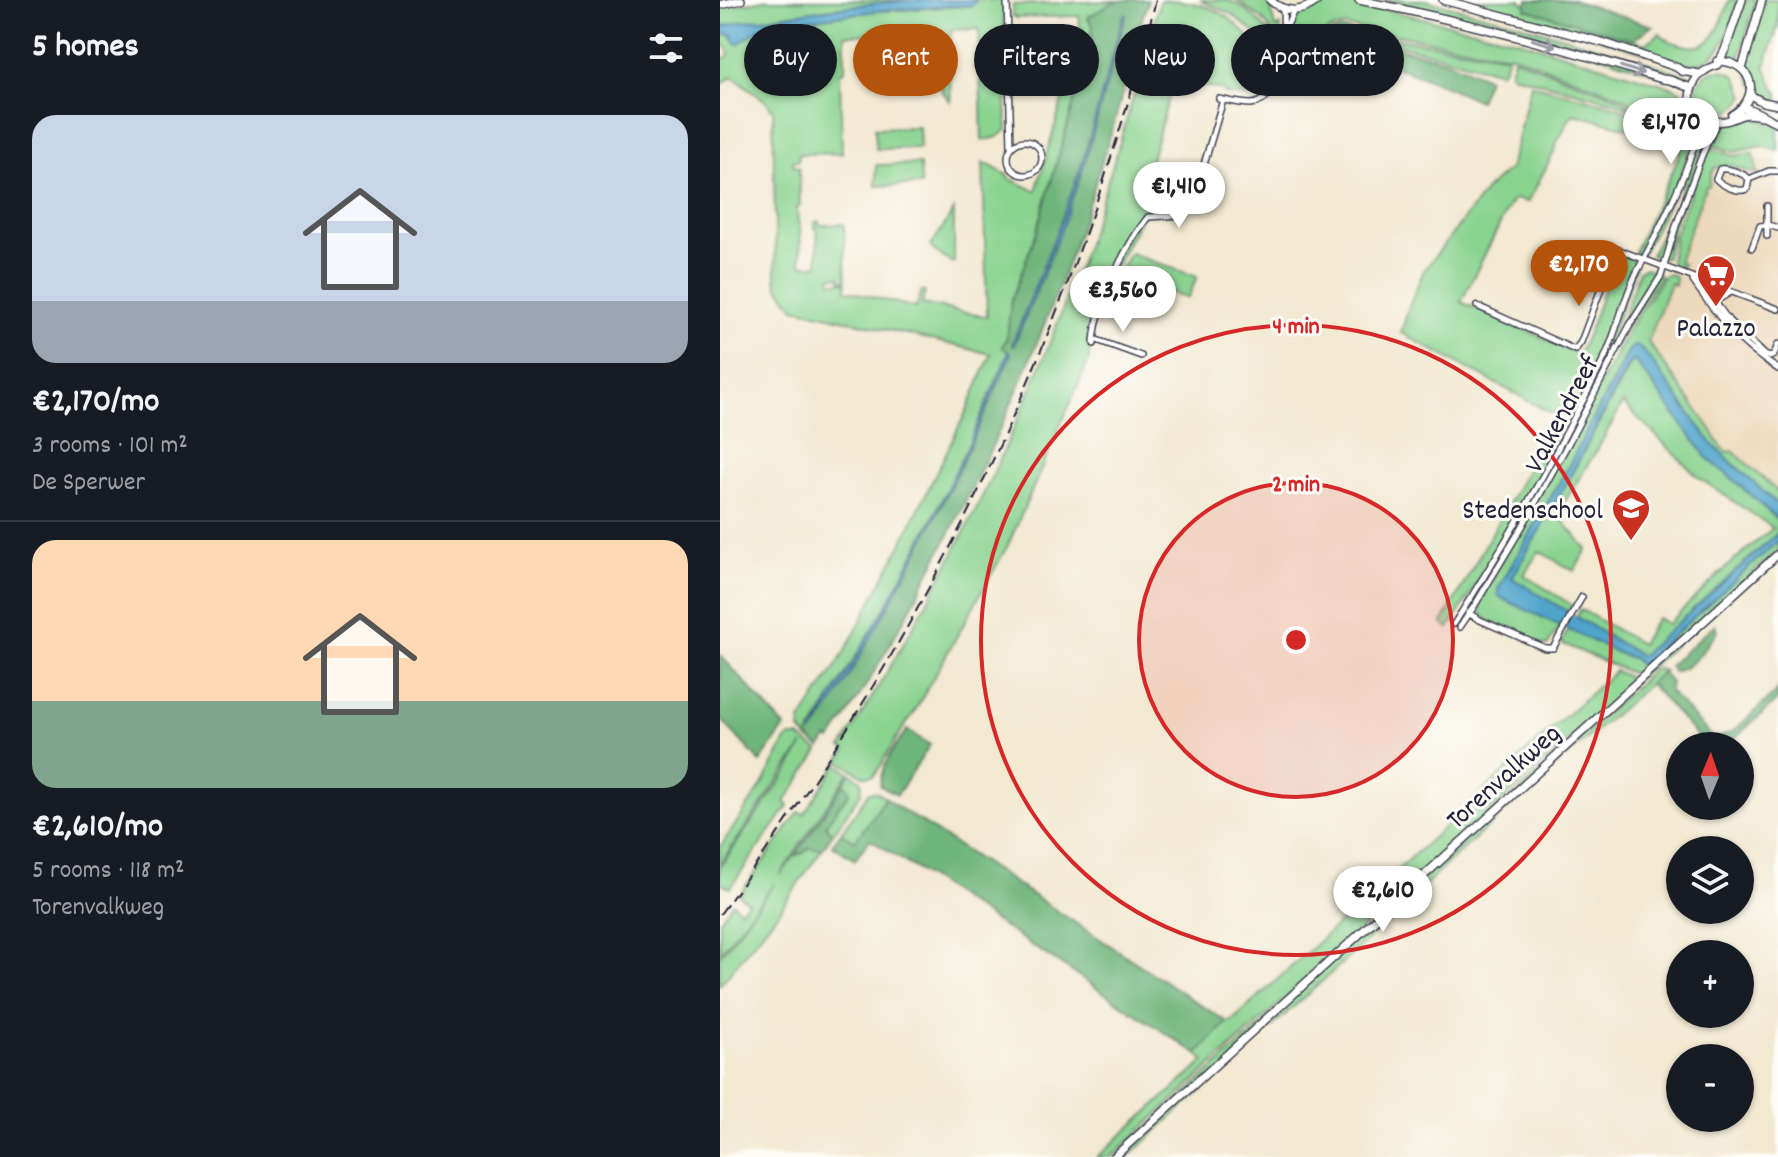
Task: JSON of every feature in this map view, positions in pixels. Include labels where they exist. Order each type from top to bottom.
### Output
[{"type":"main road","points":[[720,5],[741,0]]},
{"type":"main road","points":[[1270,0],[1283,9],[1307,8],[1318,0]]},
{"type":"main road","points":[[1277,0],[1294,8],[1310,0]]},
{"type":"main road","points":[[1359,0],[1524,37],[1670,80],[1690,91],[1699,107],[1718,120]]},
{"type":"main road","points":[[1443,0],[1605,43],[1676,67],[1698,71],[1718,63],[1731,62],[1742,69],[1749,79],[1751,92],[1744,111]]},
{"type":"main road","points":[[1718,63],[1742,0]]},
{"type":"main road","points":[[1742,69],[1762,0]]},
{"type":"main road","points":[[1718,63],[1739,73],[1751,92],[1763,102],[1774,104]]},
{"type":"main road","points":[[1698,71],[1690,91],[1694,107],[1703,117],[1718,120],[1744,111],[1757,112],[1778,123]]},
{"type":"main road","name":"Torenvalkweg","points":[[1114,1157],[1778,554]]},
{"type":"street","points":[[1007,0],[1011,147],[1008,163],[1014,172],[1024,175],[1039,169],[1042,157],[1033,142],[1021,141],[1011,147]]},
{"type":"street","points":[[1288,24],[1294,8]]},
{"type":"street","points":[[1283,9],[1284,24]]},
{"type":"street","points":[[1141,356],[1094,342],[1096,325],[1116,270],[1148,217],[1184,215],[1192,205],[1221,99],[1251,104],[1267,96]]},
{"type":"street","name":"Valkendreef","points":[[1703,117],[1677,192],[1632,284],[1613,339],[1589,389],[1517,522],[1463,610],[1457,626],[1470,614],[1522,527],[1616,349],[1661,276],[1676,226],[1718,120]]},
{"type":"street","points":[[1749,179],[1747,189],[1740,191],[1716,179],[1720,169],[1726,168],[1749,179],[1778,171]]},
{"type":"street","points":[[1767,206],[1767,236]]},
{"type":"street","points":[[1752,248],[1760,226],[1778,228]]},
{"type":"street","points":[[1477,306],[1575,350],[1581,342],[1616,249],[1778,309]]},
{"type":"street","points":[[1694,278],[1693,281],[1712,303],[1765,355],[1774,355],[1778,344]]},
{"type":"street","points":[[1706,283],[1704,287],[1712,303],[1738,339],[1755,355],[1778,369]]},
{"type":"street","points":[[1712,303],[1731,292]]},
{"type":"street","points":[[1463,610],[1545,648],[1553,648],[1582,597]]},
{"type":"shaded area","name":"Palazzo","points":[[1734,159],[1767,160],[1778,164],[1778,502],[1717,447],[1640,336],[1667,281],[1707,165]]},
{"type":"green space","points":[[764,0],[913,0],[831,8],[723,26],[724,34],[733,35],[738,44],[744,40],[744,85],[732,76],[720,86],[720,61],[729,55],[728,48],[723,45],[720,48],[720,8]]},
{"type":"green space","points":[[975,0],[1003,0],[1004,24],[974,24],[974,29],[958,30],[958,24],[853,24],[853,35],[845,35],[845,71],[840,72],[842,153],[799,154],[798,161],[793,161],[793,166],[799,167],[800,206],[797,207],[801,265],[818,265],[815,222],[819,221],[820,225],[844,224],[846,280],[841,280],[840,276],[831,277],[831,282],[846,282],[846,290],[916,308],[921,291],[925,292],[922,304],[987,317],[983,162],[1036,191],[1064,96],[1076,96],[1037,231],[1011,301],[1007,337],[1002,347],[1009,352],[932,520],[888,603],[807,738],[800,730],[801,721],[843,655],[902,543],[991,354],[795,308],[778,287],[776,279],[773,111],[759,96],[837,96],[837,24],[780,24],[877,11],[972,6]]},
{"type":"green space","points":[[1148,0],[1141,24],[1123,24],[1126,15],[1123,24],[1115,24],[1115,52],[1082,164],[1014,345],[1084,165],[1115,54],[1115,96],[1122,96],[1069,260],[1013,400],[922,587],[850,710],[831,740],[827,738],[821,748],[807,738],[867,642],[918,549],[966,454],[1010,356],[1002,347],[1007,337],[1011,301],[1037,231],[1076,96],[1099,96],[1099,24],[1092,24],[1088,17],[1114,2]]},
{"type":"green space","points":[[1160,0],[1212,9],[1235,24],[1231,24],[1231,95],[1215,89],[1215,24],[1154,24]]},
{"type":"green space","points":[[1200,0],[1233,2],[1260,24],[1244,24],[1231,14]]},
{"type":"green space","points":[[1237,0],[1265,0],[1274,24],[1266,24]]},
{"type":"green space","points":[[1382,0],[1425,0],[1508,21],[1692,77],[1689,84],[1552,40],[1470,18]]},
{"type":"green space","points":[[1456,0],[1521,0],[1527,4],[1526,9],[1646,44],[1660,33],[1670,41],[1694,47],[1709,41],[1719,26],[1729,0],[1738,0],[1722,46],[1715,54],[1695,63],[1681,63]]},
{"type":"green space","points":[[1528,0],[1573,0],[1652,26],[1633,40],[1526,9]]},
{"type":"green space","points":[[1746,0],[1756,0],[1738,60],[1727,56]]},
{"type":"green space","points":[[1764,0],[1778,0],[1778,26],[1765,66],[1778,92],[1778,101],[1756,87],[1746,63]]},
{"type":"green space","points":[[1115,1],[1088,19],[1092,24],[1080,24],[1079,16],[1016,18],[1012,15],[1013,5]]},
{"type":"green space","points":[[1323,1],[1365,5],[1518,40],[1675,88],[1687,99],[1696,114],[1698,124],[1694,138],[1643,119],[1626,98],[1516,56],[1404,36],[1404,24],[1294,24],[1307,10]]},
{"type":"green space","points":[[1404,40],[1508,56],[1500,72],[1404,46]]},
{"type":"green space","points":[[1404,50],[1448,61],[1488,78],[1479,101],[1404,69]]},
{"type":"green space","points":[[1514,58],[1622,99],[1630,107],[1513,75],[1510,72]]},
{"type":"green space","points":[[1719,70],[1734,75],[1745,96],[1731,110],[1719,114],[1707,110],[1702,104],[1696,86],[1705,75]]},
{"type":"green space","points":[[1531,84],[1618,107],[1681,140],[1679,144],[1667,138],[1574,114],[1528,202],[1514,199],[1509,206],[1461,302],[1577,353],[1589,331],[1616,255],[1621,254],[1637,263],[1606,350],[1577,409],[1512,527],[1449,628],[1442,623],[1557,416],[1401,333],[1423,272],[1487,189],[1510,168]]},
{"type":"green space","points":[[981,96],[1006,96],[1007,129],[993,138],[982,140]]},
{"type":"green space","points":[[1134,96],[1170,96],[1142,190],[1184,203],[1187,198],[1187,207],[1182,213],[1154,211],[1142,216],[1113,271],[1091,329],[1089,360],[1008,545],[913,714],[876,773],[864,776],[839,761],[846,750],[842,747],[946,567],[1007,444],[1059,320]]},
{"type":"green space","points":[[1744,117],[1778,126],[1778,151],[1762,146],[1734,152],[1708,144],[1715,129]]},
{"type":"green space","points":[[919,127],[920,148],[876,149],[875,128]]},
{"type":"green space","points":[[1686,140],[1692,142],[1675,191],[1642,254],[1637,255],[1635,250]]},
{"type":"green space","points":[[1697,143],[1703,146],[1675,221],[1666,257],[1652,256],[1676,205]]},
{"type":"green space","points":[[1707,147],[1734,156],[1753,153],[1758,174],[1727,165],[1714,168],[1678,262],[1683,264],[1679,269],[1670,262],[1674,237]]},
{"type":"green space","points":[[920,164],[921,185],[876,186],[876,165]]},
{"type":"green space","points":[[954,210],[954,262],[951,263],[931,246]]},
{"type":"green space","points":[[1130,253],[1197,277],[1188,298],[1118,274]]},
{"type":"green space","points":[[1645,268],[1660,276],[1612,350],[1639,271]]},
{"type":"green space","points":[[1670,274],[1675,277],[1675,285],[1670,283],[1648,342],[1722,447],[1728,452],[1733,451],[1778,492],[1778,505],[1713,445],[1642,350],[1634,346],[1629,350],[1567,469],[1498,589],[1501,598],[1560,625],[1548,645],[1544,645],[1486,619],[1480,611],[1480,601],[1630,328],[1663,276]]},
{"type":"green space","points":[[1632,361],[1708,459],[1778,520],[1778,533],[1641,656],[1576,617],[1580,609],[1641,644],[1657,618],[1668,624],[1734,560],[1773,528],[1699,478],[1623,403],[1557,514],[1587,549],[1574,571],[1539,551],[1524,575],[1572,605],[1568,612],[1511,578],[1569,479]]},
{"type":"green space","points":[[1778,541],[1778,550],[1640,677],[1561,643],[1569,629],[1633,658],[1640,665]]},
{"type":"green space","points":[[1715,624],[1717,631],[1698,656],[1687,666],[1673,672],[1669,666]]},
{"type":"green space","points":[[720,655],[785,727],[760,762],[720,718]]},
{"type":"green space","points":[[1655,668],[1664,671],[1566,757],[1563,754]]},
{"type":"green space","points":[[1615,671],[1635,680],[1111,1157],[1097,1157],[1205,1061],[1197,1054],[1227,1022],[1232,1021]]},
{"type":"green space","points":[[1662,672],[1671,683],[1669,691],[1707,732],[1693,732],[1649,683]]},
{"type":"green space","points":[[1778,690],[1778,699],[1741,732],[1732,732]]},
{"type":"green space","points":[[907,730],[930,745],[897,795],[880,786],[881,778],[889,756]]},
{"type":"green space","points":[[799,737],[819,751],[785,802],[789,805],[730,888],[720,882],[720,867],[803,745],[720,864],[720,847],[761,787],[786,740]]},
{"type":"green space","points":[[1558,759],[1560,762],[1128,1157],[1116,1157],[1547,766]]},
{"type":"green space","points":[[837,764],[861,780],[861,793],[824,846],[832,834],[827,820],[843,799],[848,774],[780,875],[796,855],[809,848],[823,848],[780,910],[720,985],[720,956],[774,884],[720,953],[720,920],[732,903],[741,910],[748,902],[739,895],[799,812],[804,814]]},
{"type":"green space","points":[[844,783],[849,793],[826,824],[832,834],[823,848],[809,848],[796,855]]},
{"type":"green space","points":[[869,792],[877,792],[886,798],[855,842],[841,833]]},
{"type":"green space","points":[[886,798],[1227,1022],[1197,1054],[870,839],[855,860],[832,845],[841,833],[855,841]]},
{"type":"water","points":[[913,0],[976,2],[972,5],[877,11],[780,24],[744,24],[744,40],[738,44],[733,35],[720,30],[740,22]]},
{"type":"water","points":[[1115,47],[1084,165],[1014,345],[1012,344],[1082,164]]},
{"type":"water","points":[[1634,346],[1647,355],[1713,445],[1778,505],[1778,520],[1708,459],[1635,361],[1629,363],[1569,479],[1512,578],[1641,656],[1778,533],[1778,541],[1640,666],[1633,658],[1498,594],[1629,350]]},
{"type":"water","points":[[1009,352],[1010,356],[977,430],[924,540],[840,692],[811,734],[888,603],[932,520]]},
{"type":"railway","points":[[720,914],[795,809],[864,701],[927,591],[984,479],[1036,364],[1081,245],[1121,124],[1156,0]]},
{"type":"place","name":"Palazzo","points":[[1716,308]]},
{"type":"place","name":"Stedenschool","points":[[1631,542]]}]
